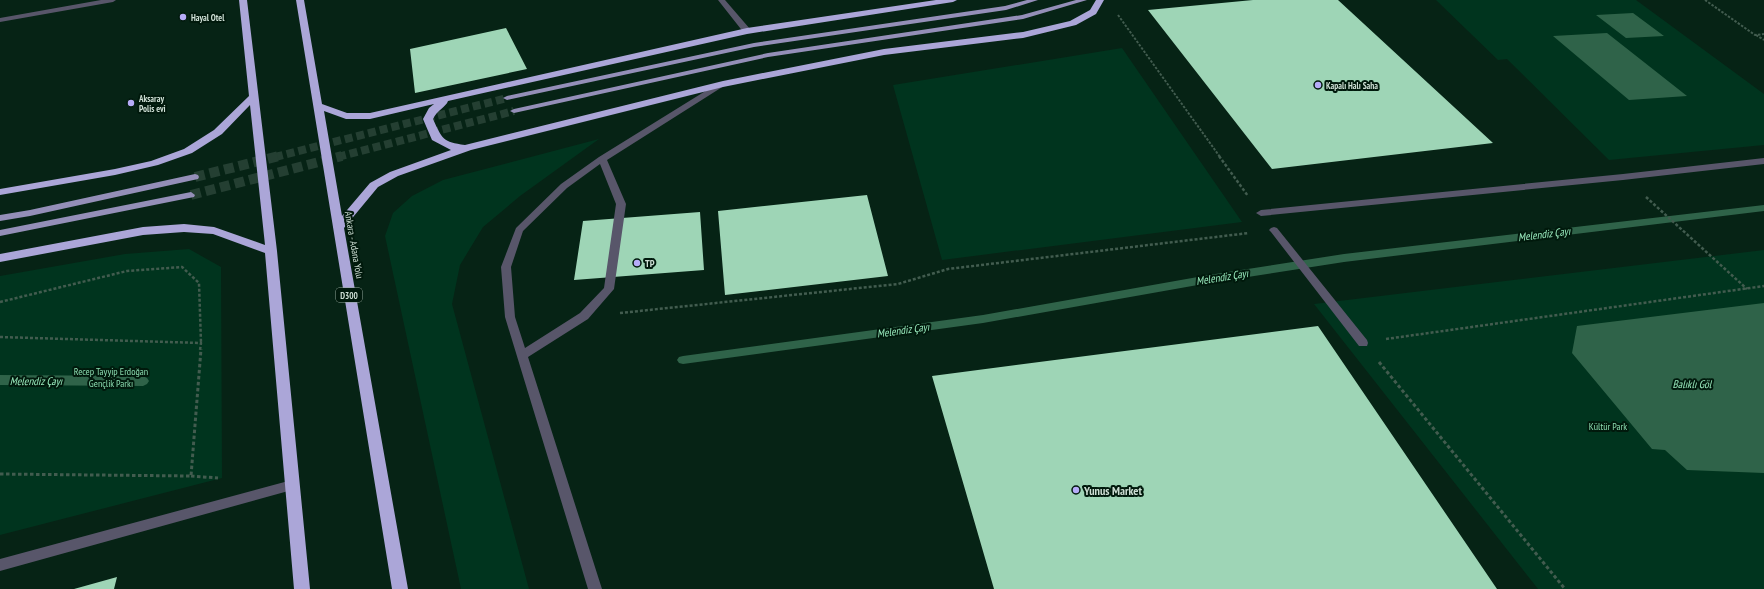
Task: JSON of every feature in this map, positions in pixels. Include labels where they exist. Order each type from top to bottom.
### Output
[{"type":"highway","points":[[243,0],[271,251],[302,589]]},
{"type":"highway","name":"Ankara - Adana Yolu","points":[[300,0],[400,589]]},
{"type":"highway","points":[[319,106],[346,116],[370,116],[747,31],[952,0]]},
{"type":"highway","points":[[338,228],[374,185],[394,174],[472,147],[723,84],[884,52],[1023,35],[1073,23],[1093,12],[1100,0]]},
{"type":"highway","points":[[0,192],[115,172],[154,163],[188,151],[218,132],[254,96]]},
{"type":"highway","points":[[454,97],[438,105],[432,110],[428,119],[436,138],[442,143],[451,147],[472,147]]},
{"type":"highway","points":[[0,258],[143,231],[184,228],[214,231],[271,251]]},
{"type":"main road","points":[[507,98],[754,45],[1006,8],[1035,0]]},
{"type":"main road","points":[[514,111],[768,55],[1023,17],[1084,0]]},
{"type":"main road","points":[[0,218],[30,213],[195,177]]},
{"type":"main road","points":[[0,233],[191,195]]},
{"type":"street","points":[[0,20],[113,0]]},
{"type":"street","points":[[721,0],[747,31]]},
{"type":"street","points":[[595,589],[510,317],[506,267],[519,230],[564,186],[602,159],[723,84]]},
{"type":"street","points":[[522,355],[584,316],[609,289],[621,204],[602,159]]},
{"type":"street","points":[[1260,213],[1623,177],[1764,161]]},
{"type":"street","points":[[1274,230],[1363,343]]},
{"type":"street","points":[[0,565],[292,485]]},
{"type":"path","points":[[1705,0],[1764,40]]},
{"type":"path","points":[[1116,12],[1260,213]]},
{"type":"path","points":[[1755,35],[1764,34]]},
{"type":"path","points":[[1623,177],[1747,289]]},
{"type":"path","points":[[584,316],[898,284],[948,269],[1274,230]]},
{"type":"path","points":[[0,302],[127,270],[182,267],[199,283],[201,343],[191,476],[0,474]]},
{"type":"path","points":[[1363,343],[1764,286]]},
{"type":"path","points":[[0,337],[201,343]]},
{"type":"path","points":[[1363,343],[1565,589]]},
{"type":"green space","points":[[1436,0],[1636,0],[1764,94],[1764,145],[1609,160],[1507,59],[1498,60]]},
{"type":"green space","points":[[1122,48],[1242,222],[942,260],[893,85]]},
{"type":"green space","points":[[599,139],[520,196],[483,227],[460,265],[452,304],[529,589],[461,589],[385,236],[393,213],[412,196],[443,180]]},
{"type":"green space","name":"Recep Tayyip Erdoğan Gençlik Parkı","points":[[189,249],[221,267],[222,478],[0,535],[0,276],[125,254]]},
{"type":"green space","name":"Kültür Park","points":[[1764,250],[1764,589],[1538,589],[1314,304]]},
{"type":"water","points":[[1633,13],[1664,36],[1626,38],[1596,15]]},
{"type":"water","points":[[1607,33],[1687,96],[1629,100],[1553,36]]},
{"type":"water","name":"Balıklı Göl","points":[[1764,303],[1764,473],[1687,470],[1665,450],[1652,449],[1572,353],[1577,326]]},
{"type":"building","name":"Kapalı Halı Saha","points":[[1253,0],[1338,0],[1493,143],[1272,169],[1148,10]]},
{"type":"building","points":[[506,28],[527,69],[415,93],[410,49]]},
{"type":"building","points":[[867,195],[888,276],[725,295],[718,211]]},
{"type":"building","points":[[700,212],[704,270],[574,280],[583,221]]},
{"type":"building","points":[[1318,326],[1497,589],[994,589],[932,376]]},
{"type":"building","points":[[117,577],[114,589],[74,589]]},
{"type":"waterway","name":"Melendiz Çayı","points":[[683,360],[983,319],[1209,279],[1344,258],[1764,208]]},
{"type":"waterway","name":"Melendiz Çayı","points":[[0,380],[143,381]]},
{"type":"tunnel","points":[[275,157],[507,98]]},
{"type":"tunnel","points":[[338,157],[514,111]]},
{"type":"tunnel","points":[[275,157],[279,156]]},
{"type":"tunnel","points":[[191,195],[342,156]]},
{"type":"tunnel","points":[[195,177],[275,157]]},
{"type":"place","name":"Hayal Otel","points":[[183,17]]},
{"type":"place","name":"Kapalı Halı Saha","points":[[1318,85]]},
{"type":"place","name":"Aksaray Polis evi","points":[[131,103]]},
{"type":"place","name":"TP","points":[[637,263]]},
{"type":"place","name":"Yunus Market","points":[[1076,490]]}]
